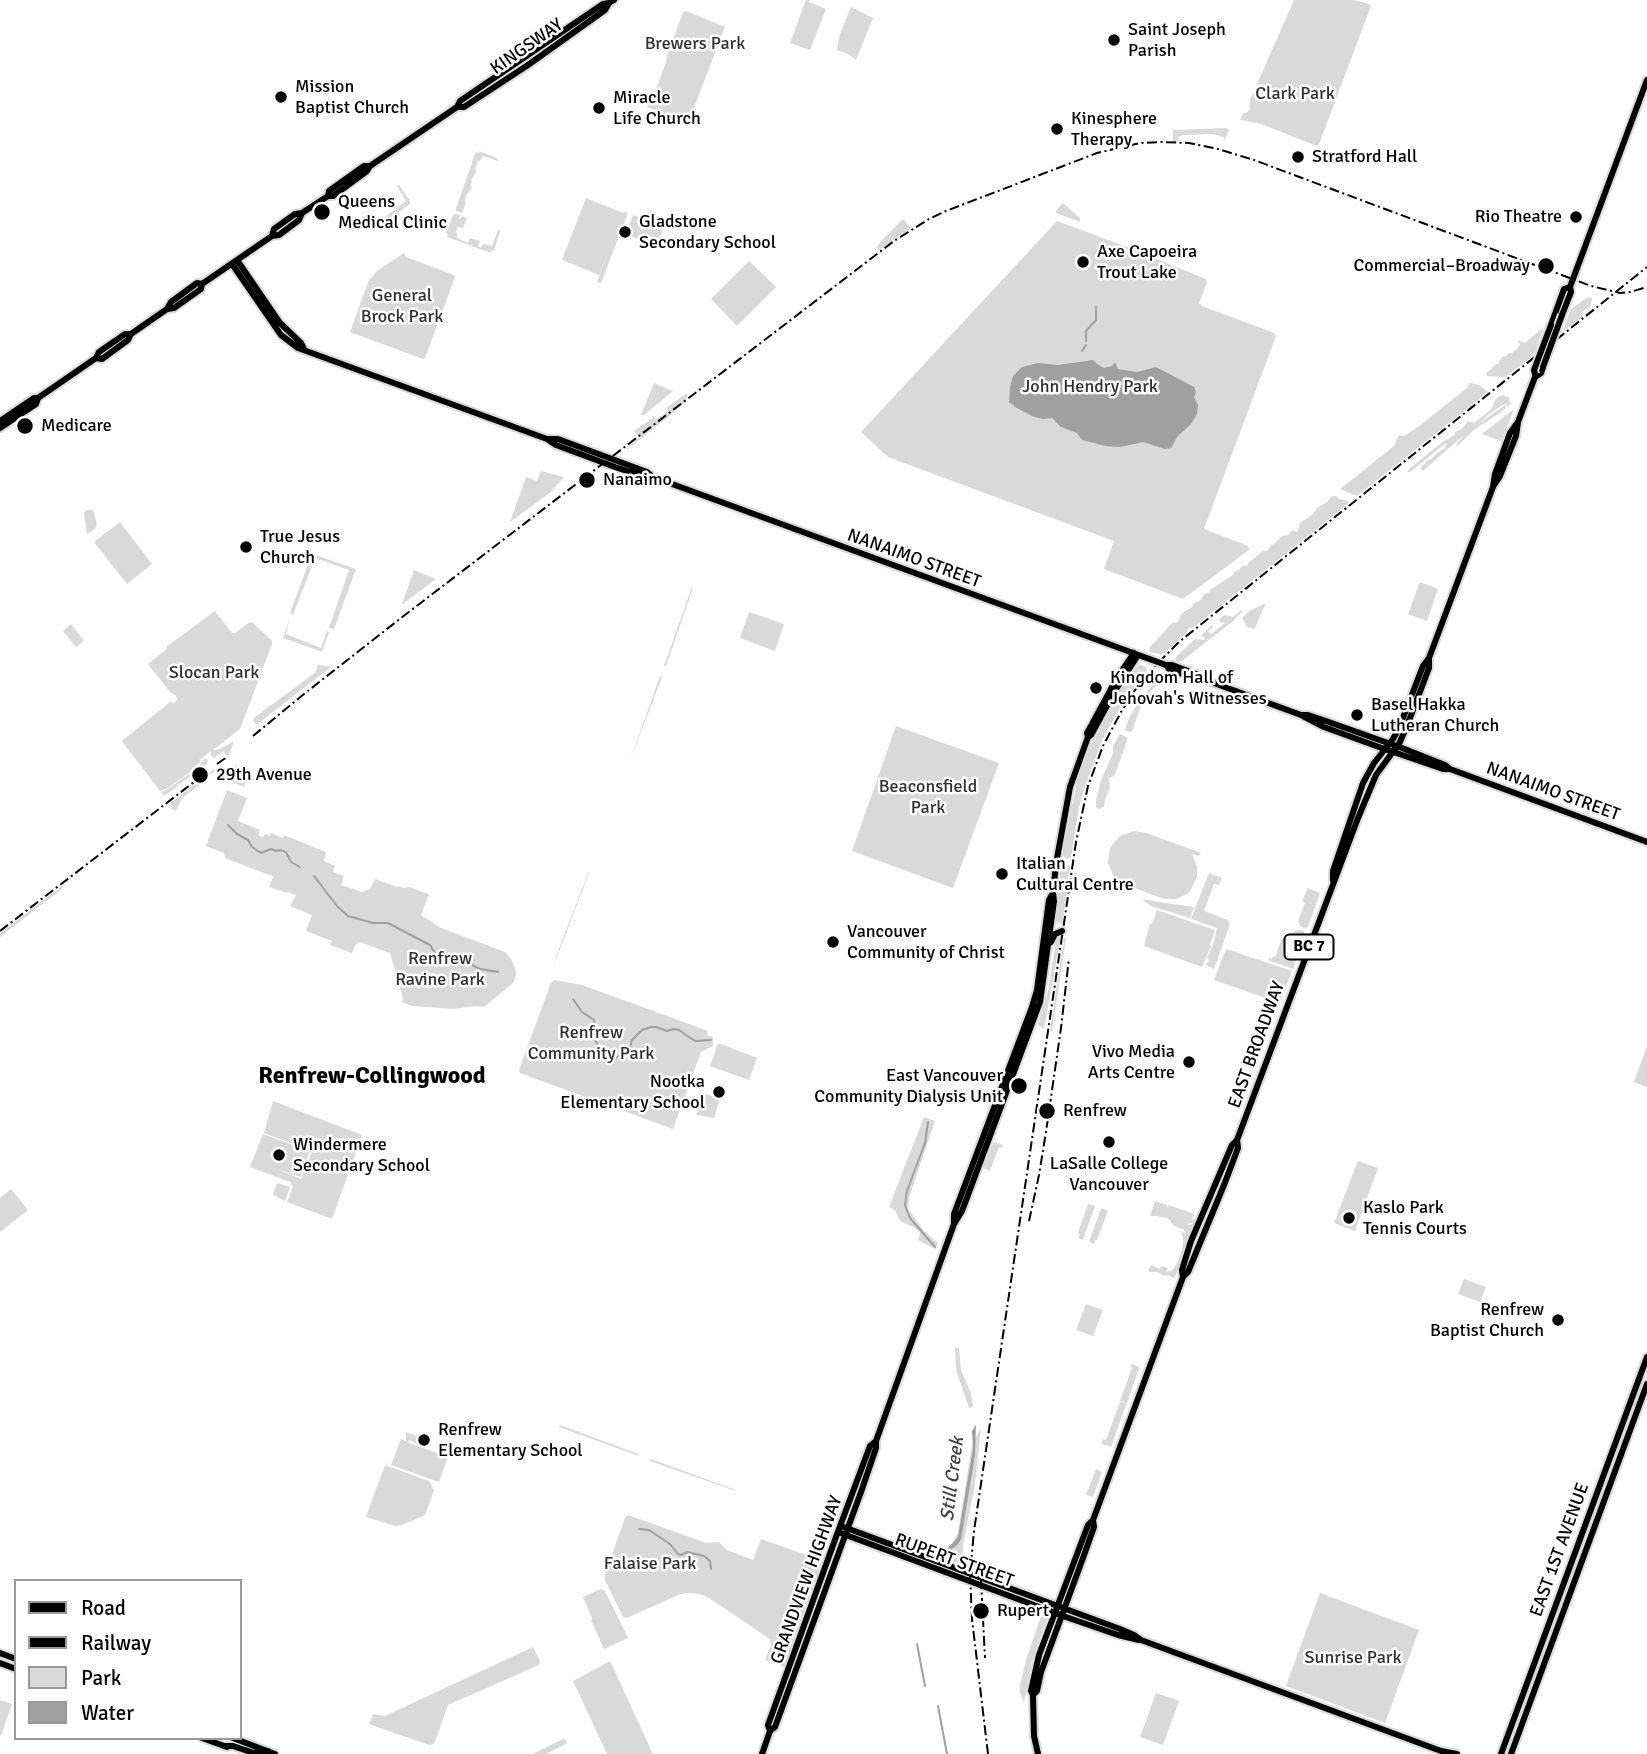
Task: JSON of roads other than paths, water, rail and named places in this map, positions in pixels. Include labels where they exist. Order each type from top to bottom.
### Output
[{"type":"main road","name":"KINGSWAY","points":[[0,421],[96,358],[99,352],[125,334],[131,334],[167,309],[171,302],[197,284],[202,284],[272,236],[274,229],[295,214],[302,214],[333,195],[370,166],[457,107],[460,102],[603,4],[612,2]]},
{"type":"main road","name":"EAST BROADWAY","points":[[1535,376],[1541,373],[1571,292],[1570,286],[1647,80]]},
{"type":"main road","name":"NANAIMO STREET","points":[[234,262],[280,323],[304,349],[547,439],[556,445],[645,477],[653,477],[1169,666],[1198,680],[1203,679],[1301,715],[1324,727],[1445,765],[1647,842]]},
{"type":"main road","name":"EAST BROADWAY","points":[[1038,1754],[1032,1723],[1033,1695],[1037,1691],[1060,1611],[1094,1527],[1093,1520],[1183,1276],[1188,1272],[1238,1148],[1237,1140],[1333,882],[1333,871],[1363,783],[1374,763],[1391,748],[1423,666],[1429,658],[1493,487],[1511,450],[1535,376],[1534,370],[1564,289],[1570,286]]},
{"type":"main road","name":"KINGSWAY","points":[[0,428],[36,404],[38,398]]},
{"type":"main road","points":[[1052,893],[1065,810],[1074,774],[1088,737],[1139,655]]},
{"type":"main road","name":"GRANDVIEW HIGHWAY","points":[[762,1754],[770,1731],[775,1727],[870,1446],[876,1441],[954,1224],[975,1176],[1040,1002],[1054,901],[1052,893]]},
{"type":"main road","name":"GRANDVIEW HIGHWAY","points":[[954,1224],[954,1214],[1032,1007],[1052,893]]},
{"type":"main road","points":[[1048,954],[1054,936],[1062,931]]},
{"type":"main road","name":"EAST 1ST AVENUE","points":[[1501,1754],[1647,1357]]},
{"type":"main road","name":"EAST 1ST AVENUE","points":[[1511,1754],[1647,1384]]},
{"type":"main road","name":"RUPERT STREET","points":[[843,1531],[1060,1611],[1120,1629],[1140,1640],[1443,1752],[1457,1754]]},
{"type":"main road","points":[[208,1740],[245,1754]]},
{"type":"main road","points":[[238,1740],[272,1753]]},
{"type":"main road","points":[[224,1746],[254,1753],[272,1753]]},
{"type":"water","points":[[1093,360],[1104,368],[1115,362],[1118,369],[1137,372],[1156,367],[1194,387],[1197,414],[1171,448],[1165,449],[1143,442],[1120,447],[1106,446],[1082,440],[1077,433],[1061,427],[1052,418],[1032,416],[1009,403],[1013,376],[1022,367],[1038,363],[1058,365]]},
{"type":"water","points":[[976,1425],[975,1455],[961,1539],[950,1551],[933,1551],[925,1548],[925,1545],[939,1550],[947,1549],[958,1537],[973,1449],[972,1431]]},
{"type":"waterway","points":[[1086,341],[1086,331],[1096,320],[1096,307]]},
{"type":"waterway","points":[[1082,351],[1086,345]]},
{"type":"waterway","name":"Still Creek","points":[[228,825],[261,853],[271,849],[286,852],[291,862],[300,867]]},
{"type":"waterway","name":"Still Creek","points":[[314,876],[348,916],[373,923],[388,923],[430,945],[438,958],[463,966],[468,963],[480,969],[498,972]]},
{"type":"waterway","name":"Still Creek","points":[[573,999],[582,1012],[594,1020],[597,1033],[595,1039],[600,1054],[606,1059],[625,1056],[632,1040],[642,1030],[651,1027],[667,1031],[679,1030],[695,1041],[711,1040]]},
{"type":"waterway","name":"Still Creek","points":[[928,1122],[925,1143],[907,1191],[905,1205],[910,1218],[935,1247]]},
{"type":"waterway","points":[[639,1529],[649,1530],[670,1544],[678,1554],[687,1552],[704,1556],[710,1561],[711,1569]]},
{"type":"waterway","name":"Still Creek","points":[[917,1644],[925,1686]]},
{"type":"waterway","name":"Still Creek","points":[[938,1706],[947,1754]]},
{"type":"railway","points":[[253,736],[401,618],[894,241],[946,211],[1097,153],[1140,143],[1160,142],[1189,143],[1218,149],[1591,286],[1620,293],[1647,287]]},
{"type":"railway","points":[[988,1754],[972,1619],[970,1574],[974,1531],[1076,842],[1088,786],[1103,746],[1135,690],[1179,642],[1647,267]]},
{"type":"railway","points":[[217,764],[227,757]]},
{"type":"railway","points":[[0,931],[207,772]]},
{"type":"railway","points":[[1029,1221],[1046,1132],[1069,958]]},
{"type":"railway","points":[[980,1560],[985,1658]]},
{"type":"place","name":"Saint Joseph Parish","points":[[1114,40]]},
{"type":"place","name":"Mission Baptist Church","points":[[281,97]]},
{"type":"place","name":"Miracle Life Church","points":[[599,108]]},
{"type":"place","name":"Kinesphere Therapy","points":[[1057,129]]},
{"type":"place","name":"Stratford Hall","points":[[1298,157]]},
{"type":"place","name":"Queens Medical Clinic","points":[[322,212]]},
{"type":"place","name":"Rio Theatre","points":[[1576,217]]},
{"type":"place","name":"Gladstone Secondary School","points":[[625,232]]},
{"type":"place","name":"Axe Capoeira Trout Lake","points":[[1083,262]]},
{"type":"place","name":"Commercial–Broadway","points":[[1546,266]]},
{"type":"place","name":"Medicare","points":[[25,426]]},
{"type":"place","name":"Nanaimo","points":[[587,480]]},
{"type":"place","name":"True Jesus Church","points":[[246,547]]},
{"type":"place","name":"Kingdom Hall of Jehovah's Witnesses","points":[[1096,688]]},
{"type":"place","name":"Basel Hakka Lutheran Church","points":[[1357,715]]},
{"type":"place","name":"29th Avenue","points":[[200,775]]},
{"type":"place","name":"Italian Cultural Centre","points":[[1002,874]]},
{"type":"place","name":"Vancouver Community of Christ","points":[[833,942]]},
{"type":"place","name":"Vivo Media Arts Centre","points":[[1189,1062]]},
{"type":"place","name":"East Vancouver Community Dialysis Unit","points":[[1019,1086]]},
{"type":"place","name":"Nootka Elementary School","points":[[719,1092]]},
{"type":"place","name":"Renfrew","points":[[1047,1111]]},
{"type":"place","name":"LaSalle College Vancouver","points":[[1109,1142]]},
{"type":"place","name":"Windermere Secondary School","points":[[279,1155]]},
{"type":"place","name":"Kaslo Park Tennis Courts","points":[[1349,1218]]},
{"type":"place","name":"Renfrew Baptist Church","points":[[1558,1320]]},
{"type":"place","name":"Renfrew Elementary School","points":[[424,1440]]},
{"type":"place","name":"Rupert","points":[[981,1611]]},
{"type":"district","name":"Renfrew-Collingwood","points":[[372,1077]]},
{"type":"park label","name":"Brewers Park","points":[[695,44]]},
{"type":"park label","name":"Clark Park","points":[[1295,94]]},
{"type":"park label","name":"General Brock Park","points":[[402,306]]},
{"type":"park label","name":"John Hendry Park","points":[[1090,387]]},
{"type":"park label","name":"Slocan Park","points":[[214,673]]},
{"type":"park label","name":"Beaconsfield Park","points":[[928,797]]},
{"type":"park label","name":"Renfrew Ravine Park","points":[[440,969]]},
{"type":"park label","name":"Renfrew Community Park","points":[[591,1043]]},
{"type":"park label","name":"Falaise Park","points":[[650,1564]]},
{"type":"park label","name":"Sunrise Park","points":[[1353,1658]]}]
